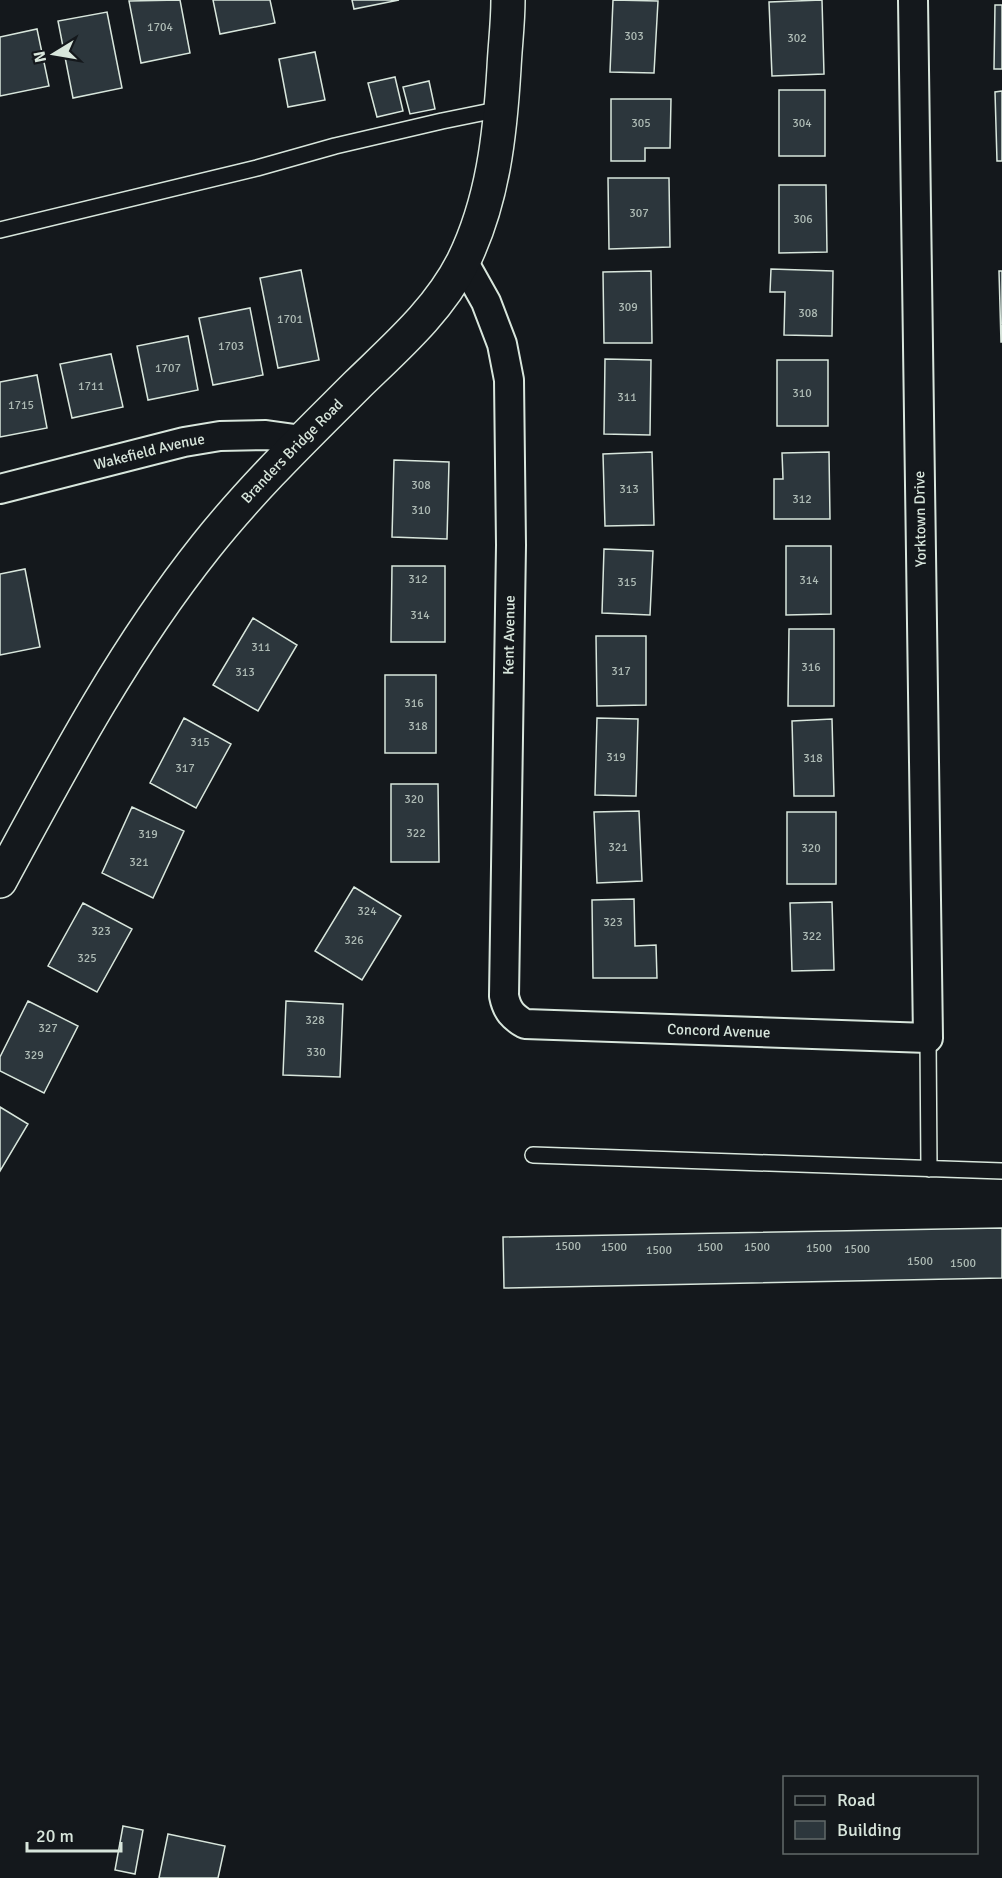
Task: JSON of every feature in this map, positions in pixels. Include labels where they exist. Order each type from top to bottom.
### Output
[{"type":"street","name":"Branders Bridge Road","points":[[0,881],[67,756],[123,663],[163,604],[207,546],[271,471],[419,324],[448,286],[463,261],[484,209],[495,163],[508,0]]},
{"type":"street","name":"Yorktown Drive","points":[[913,0],[928,1038]]},
{"type":"street","name":"Kent Avenue","points":[[463,261],[486,302],[502,344],[509,380],[511,545],[504,996],[506,1006],[513,1017]]},
{"type":"street","name":"Wakefield Avenue","points":[[0,489],[184,442],[220,436],[266,435],[302,440]]},
{"type":"street","name":"Concord Avenue","points":[[513,1017],[525,1024],[928,1038]]},
{"type":"lane","points":[[0,230],[257,168],[335,146],[501,110]]},
{"type":"lane","points":[[928,1038],[929,1169]]},
{"type":"lane","points":[[532,1155],[1002,1171]]},
{"type":"building","points":[[180,0],[190,53],[141,63],[129,1]]},
{"type":"building","points":[[213,0],[270,0],[275,23],[220,34]]},
{"type":"building","points":[[352,0],[399,0],[354,9]]},
{"type":"building","points":[[613,0],[658,1],[654,73],[610,72]]},
{"type":"building","points":[[822,0],[824,74],[772,76],[769,2]]},
{"type":"building","points":[[995,5],[1002,5],[1002,69],[994,69]]},
{"type":"building","points":[[107,12],[122,88],[73,98],[58,21]]},
{"type":"building","points":[[37,29],[49,86],[0,96],[0,37]]},
{"type":"building","points":[[315,52],[325,100],[288,107],[279,59]]},
{"type":"building","points":[[395,77],[403,111],[377,117],[368,83]]},
{"type":"building","points":[[429,81],[435,109],[410,114],[403,87]]},
{"type":"building","points":[[779,90],[825,90],[825,156],[779,156]]},
{"type":"building","points":[[1002,91],[1002,161],[997,161],[995,92]]},
{"type":"building","points":[[611,99],[671,99],[670,148],[645,148],[645,161],[611,161]]},
{"type":"building","points":[[608,178],[669,178],[670,247],[609,249]]},
{"type":"building","points":[[779,185],[826,185],[827,252],[779,253]]},
{"type":"building","points":[[771,269],[833,271],[832,336],[784,335],[785,292],[770,292]]},
{"type":"building","points":[[301,270],[319,360],[278,368],[260,278]]},
{"type":"building","points":[[651,271],[652,343],[604,343],[603,272]]},
{"type":"building","points":[[999,271],[1002,271],[1002,342],[1001,342]]},
{"type":"building","points":[[250,308],[263,375],[213,385],[199,318]]},
{"type":"building","points":[[188,336],[198,390],[148,400],[137,346]]},
{"type":"building","points":[[111,354],[123,407],[72,418],[60,364]]},
{"type":"building","points":[[605,359],[651,360],[650,435],[604,434]]},
{"type":"building","points":[[777,360],[828,360],[828,426],[777,426]]},
{"type":"building","points":[[37,375],[47,428],[0,437],[0,382]]},
{"type":"building","points":[[652,452],[654,525],[605,526],[603,454]]},
{"type":"building","points":[[829,452],[830,519],[774,519],[774,479],[783,479],[782,453]]},
{"type":"building","points":[[394,460],[449,462],[447,539],[392,537]]},
{"type":"building","points":[[786,546],[831,546],[831,614],[786,615]]},
{"type":"building","points":[[604,549],[653,551],[650,615],[602,613]]},
{"type":"building","points":[[392,566],[445,566],[445,642],[391,642]]},
{"type":"building","points":[[25,569],[40,647],[0,655],[0,574]]},
{"type":"building","points":[[253,618],[297,645],[258,711],[213,685]]},
{"type":"building","points":[[789,629],[834,629],[834,706],[788,706]]},
{"type":"building","points":[[596,636],[646,636],[646,705],[597,706]]},
{"type":"building","points":[[385,675],[436,675],[436,753],[385,753]]},
{"type":"building","points":[[184,718],[231,744],[196,808],[150,783]]},
{"type":"building","points":[[597,718],[638,719],[636,796],[595,795]]},
{"type":"building","points":[[832,719],[834,796],[794,796],[792,721]]},
{"type":"building","points":[[391,784],[438,784],[439,862],[391,862]]},
{"type":"building","points":[[132,807],[184,831],[153,898],[102,873]]},
{"type":"building","points":[[639,811],[642,881],[597,883],[594,812]]},
{"type":"building","points":[[787,812],[836,812],[836,884],[787,884]]},
{"type":"building","points":[[354,887],[401,916],[362,980],[315,951]]},
{"type":"building","points":[[634,899],[635,946],[656,945],[657,978],[593,978],[592,900]]},
{"type":"building","points":[[832,902],[834,970],[792,971],[790,903]]},
{"type":"building","points":[[83,903],[132,929],[97,992],[48,966]]},
{"type":"building","points":[[28,1001],[78,1026],[44,1093],[0,1071],[0,1057]]},
{"type":"building","points":[[286,1001],[343,1004],[340,1077],[283,1075]]},
{"type":"building","points":[[0,1107],[28,1124],[0,1171]]},
{"type":"building","points":[[1002,1228],[1002,1278],[504,1288],[503,1237]]},
{"type":"building","points":[[123,1826],[143,1830],[135,1874],[115,1870]]},
{"type":"building","points":[[168,1834],[225,1846],[218,1878],[159,1878]]}]
